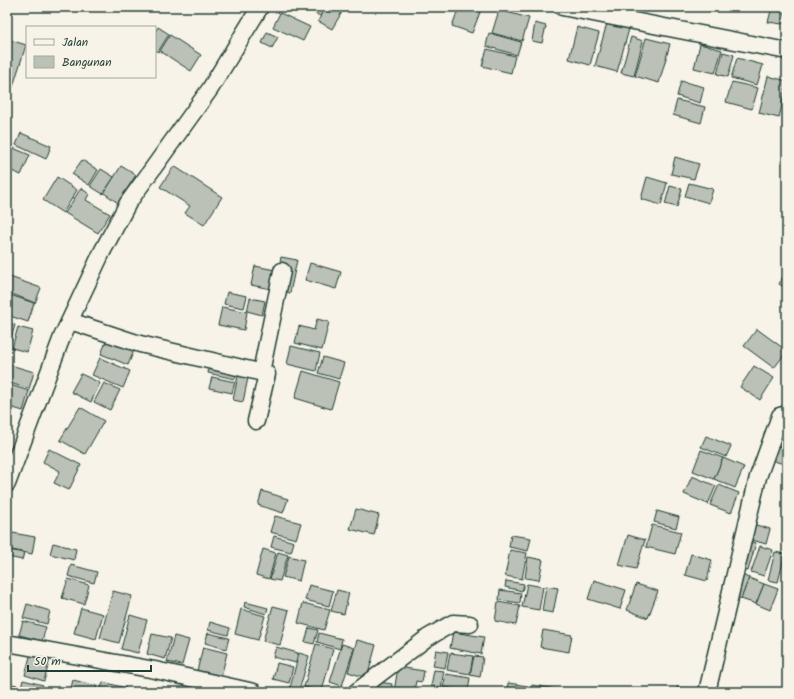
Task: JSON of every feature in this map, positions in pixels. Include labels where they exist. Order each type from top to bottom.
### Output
[{"type":"street","points":[[7,484],[70,321],[102,252],[128,203],[210,90],[260,7]]},
{"type":"street","points":[[562,7],[787,51]]},
{"type":"street","points":[[261,372],[282,271]]},
{"type":"street","points":[[70,321],[140,344],[267,374],[256,421]]},
{"type":"street","points":[[707,692],[758,477],[780,416],[787,414]]},
{"type":"street","points":[[356,692],[427,638],[453,623],[470,624]]},
{"type":"street","points":[[7,643],[155,670],[254,692]]},
{"type":"building","points":[[304,7],[326,7],[320,16]]},
{"type":"building","points":[[326,7],[345,7],[332,29],[318,21]]},
{"type":"building","points":[[459,7],[482,7],[472,33],[452,26]]},
{"type":"building","points":[[772,7],[786,7],[782,24],[768,22]]},
{"type":"building","points":[[499,10],[529,18],[522,41],[492,33]]},
{"type":"building","points":[[280,13],[310,27],[303,41],[273,27]]},
{"type":"building","points":[[535,23],[546,26],[542,43],[532,41]]},
{"type":"building","points":[[607,23],[629,29],[617,72],[595,66]]},
{"type":"building","points":[[158,27],[169,34],[158,52],[156,51],[156,30]]},
{"type":"building","points":[[577,27],[599,33],[590,65],[569,59]]},
{"type":"building","points":[[267,32],[278,37],[272,48],[262,43]]},
{"type":"building","points":[[489,33],[521,42],[517,55],[486,46]]},
{"type":"building","points":[[170,35],[201,55],[191,71],[160,51]]},
{"type":"building","points":[[631,37],[643,41],[634,76],[621,73]]},
{"type":"building","points":[[646,38],[670,44],[659,83],[635,76]]},
{"type":"building","points":[[7,39],[26,45],[11,93],[7,91]]},
{"type":"building","points":[[700,44],[722,50],[715,73],[694,68]]},
{"type":"building","points":[[487,49],[515,56],[511,73],[482,66]]},
{"type":"building","points":[[723,52],[734,55],[728,77],[717,74]]},
{"type":"building","points":[[737,58],[763,65],[757,85],[731,78]]},
{"type":"building","points":[[768,76],[787,81],[779,118],[759,113]]},
{"type":"building","points":[[681,81],[704,87],[700,103],[677,96]]},
{"type":"building","points":[[732,82],[758,88],[752,109],[726,102]]},
{"type":"building","points":[[677,100],[705,107],[701,123],[673,115]]},
{"type":"building","points":[[21,133],[51,146],[46,159],[16,145]]},
{"type":"building","points":[[13,148],[30,155],[21,175],[7,169],[7,161]]},
{"type":"building","points":[[675,157],[699,164],[694,179],[671,174]]},
{"type":"building","points":[[82,160],[98,170],[89,185],[72,174]]},
{"type":"building","points":[[121,166],[136,175],[118,203],[104,193]]},
{"type":"building","points":[[174,166],[222,197],[204,225],[185,213],[190,206],[160,187]]},
{"type":"building","points":[[101,169],[114,177],[103,194],[90,186]]},
{"type":"building","points":[[57,177],[77,190],[63,213],[43,200]]},
{"type":"building","points":[[647,177],[667,183],[661,205],[641,199]]},
{"type":"building","points":[[689,183],[713,189],[709,203],[685,196]]},
{"type":"building","points":[[670,186],[682,189],[677,207],[665,204]]},
{"type":"building","points":[[81,188],[89,194],[86,200],[110,214],[98,233],[65,213]]},
{"type":"building","points":[[281,257],[297,260],[290,293],[274,289]]},
{"type":"building","points":[[310,263],[341,272],[336,289],[305,280]]},
{"type":"building","points":[[255,266],[275,270],[271,289],[251,285]]},
{"type":"building","points":[[787,271],[787,289],[779,284]]},
{"type":"building","points":[[10,277],[41,288],[35,303],[7,292],[7,285]]},
{"type":"building","points":[[227,292],[247,296],[244,308],[224,304]]},
{"type":"building","points":[[7,294],[34,303],[28,322],[7,315]]},
{"type":"building","points":[[250,298],[265,301],[262,315],[247,311]]},
{"type":"building","points":[[222,307],[247,312],[244,330],[218,325]]},
{"type":"building","points":[[317,319],[329,322],[322,350],[295,343],[299,326],[314,330]]},
{"type":"building","points":[[7,322],[15,325],[9,346],[7,346]]},
{"type":"building","points":[[18,327],[33,331],[27,352],[12,348]]},
{"type":"building","points":[[757,329],[787,351],[774,368],[744,346]]},
{"type":"building","points":[[108,337],[135,348],[128,365],[101,354]]},
{"type":"building","points":[[291,346],[320,353],[316,371],[287,364]]},
{"type":"building","points":[[323,357],[344,363],[339,379],[318,373]]},
{"type":"building","points":[[100,358],[130,371],[123,388],[92,375]]},
{"type":"building","points":[[211,359],[238,365],[235,379],[208,373]]},
{"type":"building","points":[[7,364],[34,372],[29,389],[7,382]]},
{"type":"building","points":[[240,366],[250,368],[243,402],[233,400]]},
{"type":"building","points":[[754,366],[774,378],[760,400],[740,387]]},
{"type":"building","points":[[303,371],[339,382],[331,409],[295,398]]},
{"type":"building","points":[[81,374],[100,383],[91,402],[71,392]]},
{"type":"building","points":[[212,377],[235,382],[232,393],[209,388]]},
{"type":"building","points":[[104,383],[120,390],[110,410],[94,402]]},
{"type":"building","points":[[7,384],[29,391],[23,411],[7,406]]},
{"type":"building","points":[[80,407],[104,421],[85,454],[60,440]]},
{"type":"building","points":[[787,419],[787,436],[780,433]]},
{"type":"building","points":[[780,433],[787,436],[787,449],[776,445]]},
{"type":"building","points":[[706,436],[731,446],[726,457],[701,447]]},
{"type":"building","points":[[776,445],[787,449],[787,465],[771,460]]},
{"type":"building","points":[[49,449],[81,465],[69,490],[54,483],[60,471],[43,462]]},
{"type":"building","points":[[701,450],[723,458],[714,479],[693,471]]},
{"type":"building","points":[[723,458],[744,467],[735,488],[714,479]]},
{"type":"building","points":[[692,476],[716,486],[708,504],[684,494]]},
{"type":"building","points":[[719,485],[739,493],[731,513],[710,505]]},
{"type":"building","points":[[262,491],[288,499],[283,513],[258,505]]},
{"type":"building","points":[[356,509],[379,515],[374,535],[350,529]]},
{"type":"building","points":[[657,511],[679,517],[676,528],[654,522]]},
{"type":"building","points":[[275,516],[301,523],[296,539],[270,532]]},
{"type":"building","points":[[749,523],[770,529],[766,544],[745,538]]},
{"type":"building","points":[[652,525],[681,532],[675,554],[646,547]]},
{"type":"building","points":[[7,532],[35,537],[32,554],[7,549]]},
{"type":"building","points":[[511,535],[531,538],[528,551],[509,547]]},
{"type":"building","points":[[628,535],[645,540],[636,569],[619,565]]},
{"type":"building","points":[[274,536],[294,542],[291,552],[271,547]]},
{"type":"building","points":[[745,540],[756,543],[748,571],[738,569]]},
{"type":"building","points":[[53,543],[76,549],[74,560],[50,554]]},
{"type":"building","points":[[760,546],[773,550],[764,576],[751,572]]},
{"type":"building","points":[[263,549],[276,553],[269,579],[256,575]]},
{"type":"building","points":[[9,550],[24,553],[22,560],[8,557]]},
{"type":"building","points":[[510,550],[527,553],[522,579],[505,576]]},
{"type":"building","points":[[278,552],[288,555],[280,581],[270,579]]},
{"type":"building","points":[[775,552],[785,554],[778,582],[768,580]]},
{"type":"building","points":[[691,554],[712,560],[707,581],[685,575]]},
{"type":"building","points":[[289,556],[304,560],[299,581],[283,577]]},
{"type":"building","points":[[528,557],[543,560],[539,580],[525,578]]},
{"type":"building","points":[[71,565],[97,572],[94,583],[68,576]]},
{"type":"building","points":[[739,574],[749,578],[741,599],[731,595]]},
{"type":"building","points":[[749,578],[764,584],[756,604],[741,599]]},
{"type":"building","points":[[68,579],[89,585],[84,604],[62,598]]},
{"type":"building","points":[[594,580],[626,590],[620,609],[588,599]]},
{"type":"building","points":[[506,581],[524,584],[522,591],[505,587]]},
{"type":"building","points":[[527,584],[543,587],[539,610],[522,607]]},
{"type":"building","points":[[636,584],[658,591],[648,618],[627,610]]},
{"type":"building","points":[[764,584],[778,589],[770,610],[756,604]]},
{"type":"building","points":[[309,585],[333,591],[329,606],[305,600]]},
{"type":"building","points":[[546,586],[558,588],[553,613],[542,611]]},
{"type":"building","points":[[337,590],[349,593],[344,614],[331,611]]},
{"type":"building","points":[[500,590],[521,593],[520,603],[499,600]]},
{"type":"building","points":[[113,591],[132,596],[119,643],[100,638]]},
{"type":"building","points":[[245,602],[268,608],[266,614],[244,607]]},
{"type":"building","points":[[498,602],[520,606],[516,625],[495,621]]},
{"type":"building","points":[[303,603],[330,610],[324,630],[298,623]]},
{"type":"building","points":[[27,604],[50,611],[47,624],[23,618]]},
{"type":"building","points":[[273,606],[289,610],[280,645],[263,641]]},
{"type":"building","points":[[81,608],[103,614],[96,639],[74,633]]},
{"type":"building","points":[[241,609],[265,616],[258,640],[235,634]]},
{"type":"building","points":[[130,615],[147,620],[138,653],[121,649]]},
{"type":"building","points":[[23,621],[46,627],[42,641],[19,635]]},
{"type":"building","points":[[210,622],[230,628],[228,635],[208,630]]},
{"type":"building","points":[[309,628],[318,630],[314,644],[305,642]]},
{"type":"building","points":[[543,630],[572,635],[569,652],[540,647]]},
{"type":"building","points":[[453,632],[484,637],[481,654],[450,648]]},
{"type":"building","points":[[208,633],[229,638],[226,649],[205,643]]},
{"type":"building","points":[[319,633],[342,639],[340,649],[317,642]]},
{"type":"building","points":[[152,634],[171,638],[165,659],[147,654]]},
{"type":"building","points":[[174,636],[189,640],[182,665],[167,662]]},
{"type":"building","points":[[357,640],[376,645],[367,678],[348,672]]},
{"type":"building","points":[[316,644],[333,649],[322,691],[304,687]]},
{"type":"building","points":[[342,644],[354,648],[342,686],[330,682]]},
{"type":"building","points":[[203,647],[227,653],[221,677],[197,671]]},
{"type":"building","points":[[276,647],[298,653],[296,663],[273,657]]},
{"type":"building","points":[[436,650],[448,652],[445,668],[433,666]]},
{"type":"building","points":[[31,653],[50,659],[44,681],[25,675]]},
{"type":"building","points":[[299,653],[309,656],[299,691],[290,688]]},
{"type":"building","points":[[450,653],[473,656],[470,674],[447,670]]},
{"type":"building","points":[[474,656],[483,657],[480,677],[470,675]]},
{"type":"building","points":[[277,663],[293,667],[289,683],[273,679]]},
{"type":"building","points":[[398,667],[424,671],[422,682],[416,681],[414,692],[394,692]]},
{"type":"building","points":[[434,670],[444,671],[441,687],[431,686]]},
{"type":"building","points":[[446,674],[470,678],[468,691],[443,687]]},
{"type":"building","points":[[23,680],[43,685],[41,692],[20,692]]},
{"type":"building","points":[[73,680],[97,686],[95,692],[70,692]]},
{"type":"building","points":[[103,682],[126,688],[125,692],[100,692]]},
{"type":"building","points":[[378,682],[392,684],[391,692],[376,692]]},
{"type":"building","points":[[7,683],[17,685],[16,692],[7,692]]},
{"type":"building","points":[[508,683],[528,686],[527,692],[507,692]]},
{"type":"building","points":[[532,685],[556,689],[555,692],[531,692]]},
{"type":"building","points":[[677,687],[698,691],[698,692],[676,692]]}]
